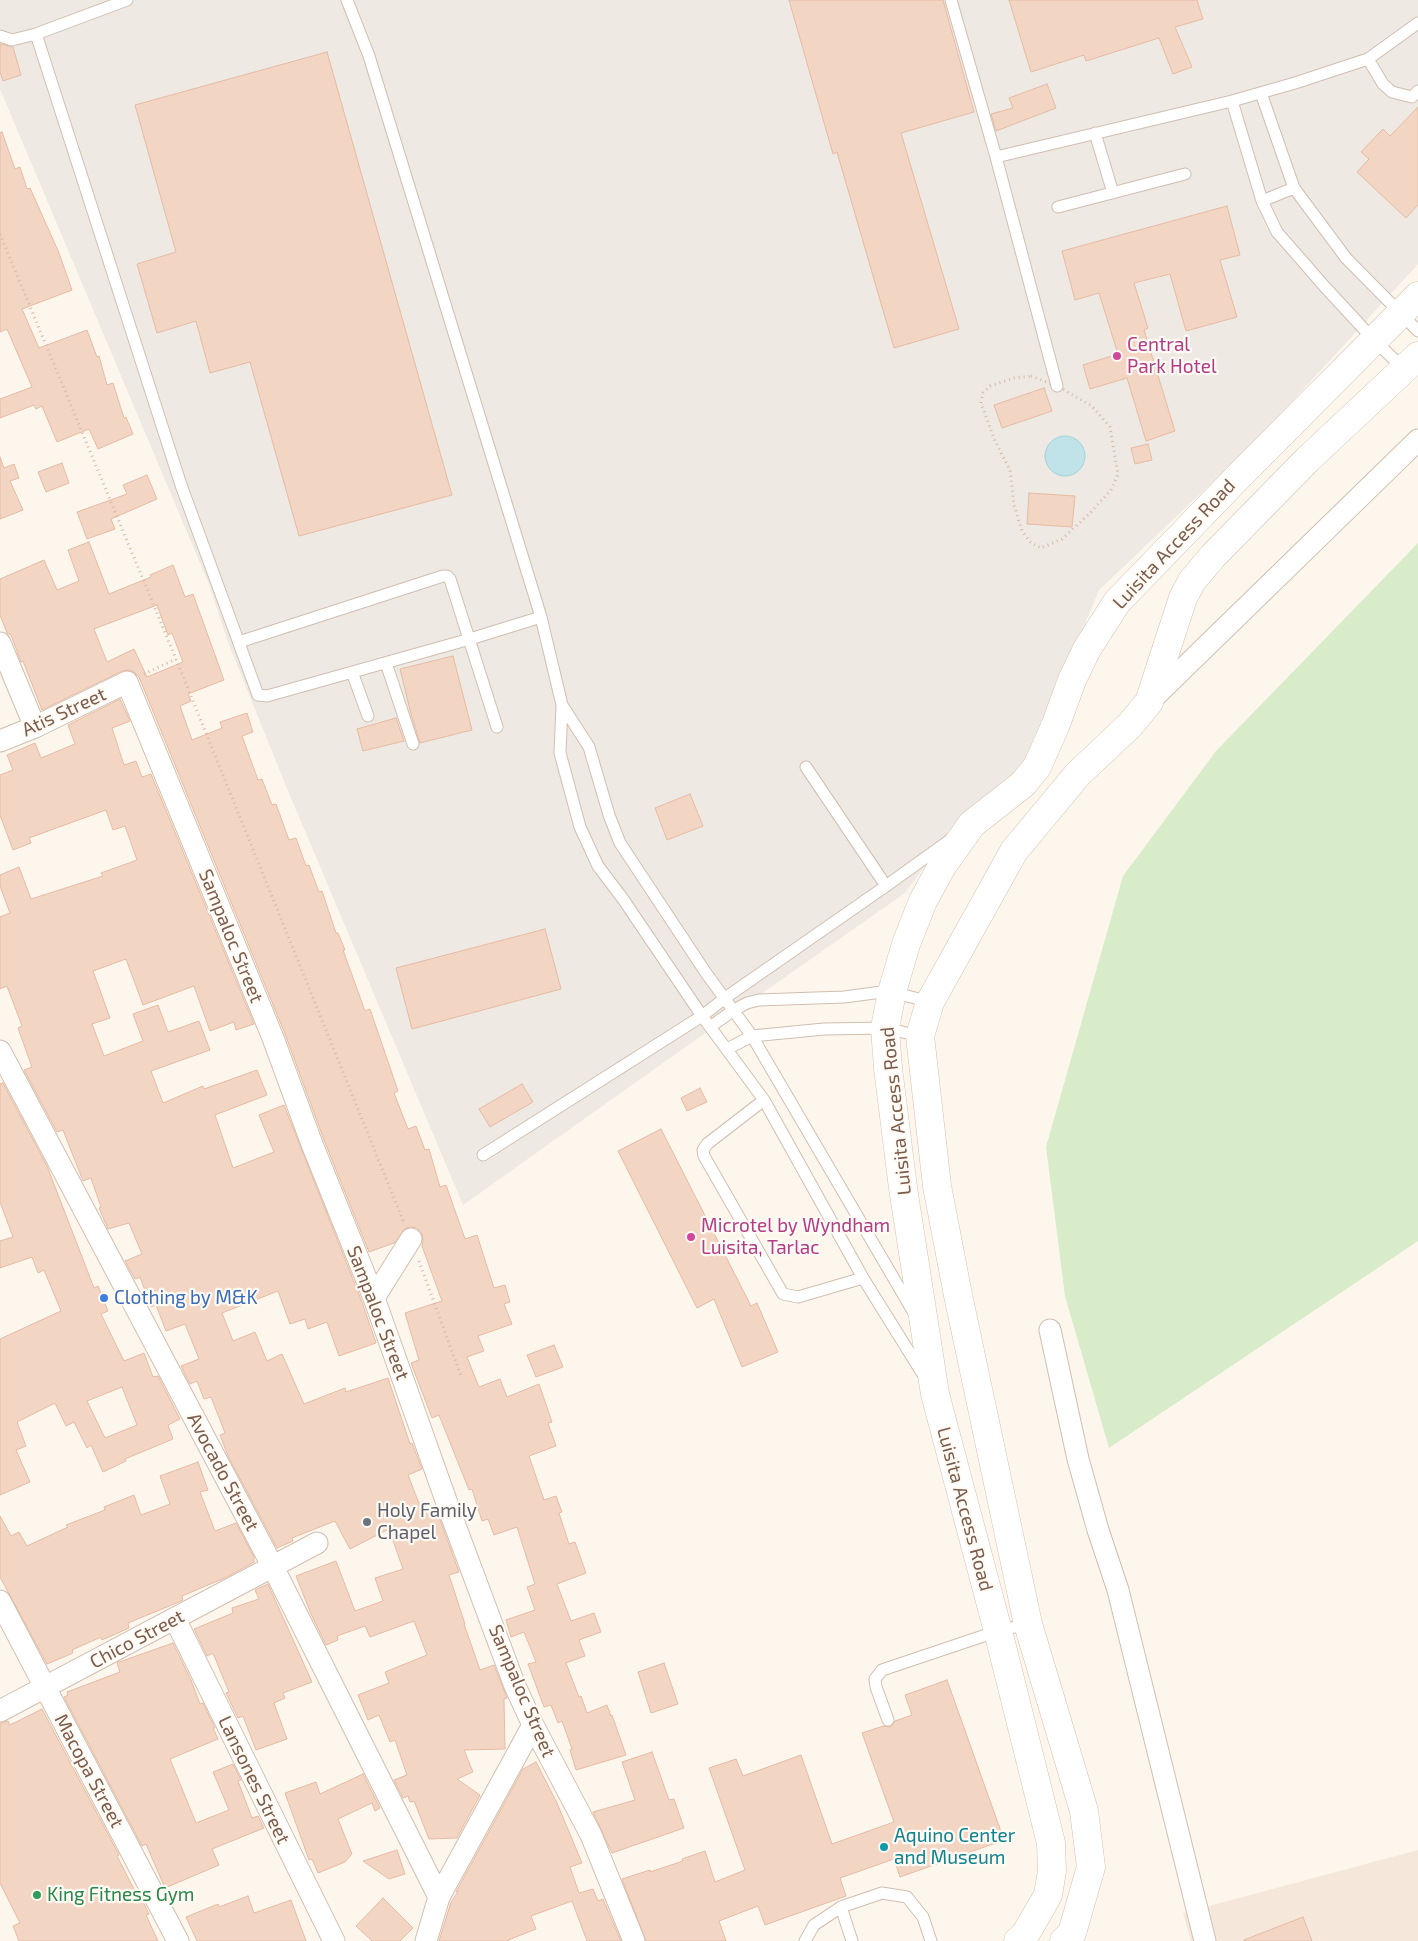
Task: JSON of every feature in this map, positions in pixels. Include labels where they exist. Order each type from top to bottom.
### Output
[{"type":"main road","name":"Luisita Access Road","points":[[1018,1941],[1025,1934],[1048,1895],[1052,1871],[1051,1843],[998,1631],[935,1394],[903,1188],[885,1028],[892,992],[906,944],[923,901],[942,866],[972,824],[1023,784],[1037,767],[1056,724],[1072,680],[1087,649],[1117,602],[1374,340],[1412,314]]},
{"type":"main road","name":"Luisita Access Road","points":[[1064,1941],[1072,1933],[1091,1867],[1084,1811],[1028,1624],[958,1295],[937,1186],[920,1036],[930,1002],[1014,851],[1078,774],[1130,725],[1149,702],[1183,598],[1192,581],[1213,556],[1307,460],[1412,363]]},
{"type":"street","points":[[1149,702],[1418,440]]},
{"type":"street","points":[[0,643],[35,727]]},
{"type":"street","name":"Atis Street","points":[[0,741],[35,727],[127,682]]},
{"type":"street","name":"Sampaloc Street","points":[[127,682],[273,1038],[312,1144],[374,1298],[453,1520],[515,1686],[533,1725],[592,1835],[634,1941]]},
{"type":"street","name":"Avocado Street","points":[[0,1051],[273,1567],[440,1897]]},
{"type":"street","points":[[374,1298],[411,1239]]},
{"type":"street","points":[[1050,1330],[1078,1459],[1098,1530],[1118,1590],[1205,1941]]},
{"type":"street","name":"Chico Street","points":[[0,1711],[317,1543]]},
{"type":"street","name":"Macopa Street","points":[[0,1601],[178,1941]]},
{"type":"street","name":"Lansones Street","points":[[175,1619],[334,1941]]},
{"type":"street","points":[[426,1941],[440,1897],[533,1725]]},
{"type":"lane","points":[[0,36],[12,40],[36,34],[127,0]]},
{"type":"lane","points":[[347,0],[369,56],[541,617],[562,705],[560,754],[580,827],[598,866],[623,899],[702,1016],[764,1100],[863,1278],[935,1394]]},
{"type":"lane","points":[[950,0],[996,157],[1057,386]]},
{"type":"lane","points":[[996,157],[1261,93],[1368,59],[1418,23]]},
{"type":"lane","points":[[36,34],[181,485],[260,696],[267,696],[386,663],[541,617]]},
{"type":"lane","points":[[1368,59],[1383,84],[1392,92],[1412,97],[1418,91]]},
{"type":"lane","points":[[1261,93],[1294,188],[1346,258],[1412,314]]},
{"type":"lane","points":[[1232,101],[1262,200],[1277,232],[1374,340],[1412,363]]},
{"type":"lane","points":[[1095,133],[1113,193]]},
{"type":"lane","points":[[1058,207],[1184,174]]},
{"type":"lane","points":[[1262,200],[1294,188]]},
{"type":"lane","points":[[239,642],[447,576],[450,579],[470,639],[497,727]]},
{"type":"lane","points":[[386,663],[413,744]]},
{"type":"lane","points":[[352,672],[368,716]]},
{"type":"lane","points":[[562,705],[589,747],[608,815],[620,843],[681,936],[752,1036],[925,1332]]},
{"type":"lane","points":[[806,766],[886,886]]},
{"type":"lane","points":[[483,1155],[702,1016],[972,824]]},
{"type":"lane","points":[[710,1027],[734,1010],[747,1003],[759,1000],[844,997],[892,992],[930,1002]]},
{"type":"lane","points":[[727,1049],[752,1036],[824,1029],[885,1028],[920,1036]]},
{"type":"lane","points":[[764,1100],[707,1144],[703,1150],[708,1165],[783,1294],[798,1297],[863,1278]]},
{"type":"lane","points":[[888,1720],[875,1679],[882,1670],[998,1631],[1028,1624]]},
{"type":"lane","points":[[805,1941],[814,1925],[841,1907],[882,1893],[907,1897],[922,1917],[931,1941]]},
{"type":"lane","points":[[841,1907],[852,1941]]},
{"type":"path","points":[[0,234],[176,659],[411,1239],[461,1376]]},
{"type":"path","points":[[1031,376],[1057,386],[1092,406],[1110,427],[1118,474],[1111,490],[1076,526],[1062,539],[1041,548],[1031,543],[1022,531],[1014,506],[1010,470],[991,433],[981,403],[983,393],[990,386],[1014,378],[1031,376]]},
{"type":"path","points":[[127,682],[176,659]]},
{"type":"shaded area","points":[[0,0],[1418,0],[1418,264],[1257,440],[1099,590],[1026,767],[949,833],[905,893],[463,1205],[286,786],[229,645],[208,582],[0,89]]},
{"type":"shaded area","points":[[1418,1850],[1418,1941],[1191,1941],[1183,1913]]},
{"type":"green space","points":[[1418,543],[1418,1241],[1109,1448],[1065,1296],[1046,1147],[1123,876],[1216,751]]},
{"type":"water","points":[[1069,436],[1076,439],[1082,445],[1085,456],[1084,464],[1076,473],[1069,476],[1061,476],[1054,473],[1046,464],[1045,452],[1048,445],[1057,437]]},
{"type":"building","points":[[789,0],[943,0],[974,112],[901,133],[959,329],[894,348],[837,152],[833,154]]},
{"type":"building","points":[[1009,0],[1197,0],[1203,19],[1175,27],[1192,67],[1173,74],[1159,38],[1086,61],[1084,55],[1031,72]]},
{"type":"building","points":[[0,44],[13,47],[21,75],[3,81],[0,72]]},
{"type":"building","points":[[327,52],[452,495],[299,536],[250,362],[210,373],[196,321],[157,333],[137,264],[176,252],[135,105]]},
{"type":"building","points":[[1047,84],[1056,108],[996,131],[991,114],[1013,108],[1009,98]]},
{"type":"building","points":[[1418,107],[1418,205],[1406,218],[1357,172],[1369,159],[1361,152],[1383,129],[1390,136]]},
{"type":"building","points":[[2,132],[15,169],[20,167],[27,189],[30,188],[59,253],[72,290],[22,309],[39,348],[87,330],[97,357],[99,356],[107,385],[113,383],[124,418],[126,417],[133,434],[98,449],[89,429],[57,442],[42,406],[36,409],[34,405],[0,418],[0,399],[32,387],[7,329],[0,332],[0,133]]},
{"type":"building","points":[[1227,206],[1240,255],[1220,260],[1237,317],[1186,331],[1170,274],[1134,283],[1148,328],[1144,330],[1175,431],[1146,441],[1127,378],[1090,389],[1083,365],[1118,354],[1099,293],[1075,300],[1062,251]]},
{"type":"building","points":[[1044,388],[1052,411],[1002,428],[994,405]]},
{"type":"building","points":[[1148,444],[1152,460],[1135,464],[1131,448]]},
{"type":"building","points":[[0,457],[4,468],[14,464],[19,478],[10,481],[23,510],[0,519]]},
{"type":"building","points":[[62,463],[69,483],[46,492],[38,472]]},
{"type":"building","points":[[147,475],[157,499],[111,519],[115,529],[87,539],[77,512],[127,494],[123,485]]},
{"type":"building","points":[[1029,493],[1075,496],[1072,527],[1027,524]]},
{"type":"building","points":[[89,542],[109,594],[151,577],[150,575],[173,565],[185,597],[193,594],[224,680],[188,694],[191,701],[180,706],[192,740],[222,728],[220,722],[247,713],[253,732],[242,736],[258,780],[262,779],[272,805],[276,804],[289,840],[296,838],[306,866],[309,865],[319,892],[322,891],[336,933],[338,933],[345,950],[343,950],[365,1011],[370,1009],[398,1091],[394,1093],[408,1129],[416,1126],[425,1150],[429,1149],[440,1187],[446,1185],[465,1239],[477,1235],[494,1288],[505,1285],[510,1302],[504,1304],[512,1324],[478,1336],[484,1351],[467,1357],[479,1387],[500,1379],[507,1397],[539,1384],[552,1422],[548,1423],[556,1446],[529,1456],[544,1500],[556,1496],[562,1512],[559,1513],[569,1544],[575,1542],[586,1573],[557,1584],[571,1621],[594,1613],[601,1632],[579,1640],[585,1656],[566,1663],[587,1713],[607,1705],[626,1755],[576,1770],[570,1750],[572,1749],[562,1721],[558,1723],[551,1705],[544,1707],[528,1664],[536,1662],[524,1632],[511,1637],[506,1620],[535,1610],[527,1587],[535,1584],[517,1527],[494,1535],[488,1519],[482,1521],[472,1489],[469,1490],[439,1415],[432,1418],[411,1363],[419,1360],[405,1313],[442,1301],[422,1246],[422,1234],[417,1228],[406,1228],[394,1243],[369,1252],[324,1140],[285,1034],[139,677],[129,670],[122,671],[42,710],[23,661],[21,662],[11,635],[7,633],[0,615],[0,579],[44,560],[57,590],[79,581],[68,550]],"holes":[[[157,605],[168,635],[172,633],[183,662],[147,677],[134,649],[107,662],[94,629]]]},
{"type":"building","points":[[453,656],[472,730],[420,743],[400,669]]},
{"type":"building","points":[[120,699],[130,721],[112,728],[124,765],[136,761],[142,777],[151,774],[254,1024],[236,1030],[234,1022],[210,1031],[194,986],[143,1005],[126,959],[93,971],[110,1018],[92,1024],[104,1056],[143,1041],[133,1014],[158,1005],[168,1032],[199,1021],[210,1050],[151,1071],[163,1103],[203,1086],[204,1089],[257,1070],[267,1095],[215,1115],[233,1168],[274,1152],[259,1115],[284,1105],[362,1302],[376,1343],[339,1356],[327,1322],[308,1329],[305,1319],[290,1324],[278,1291],[222,1313],[233,1341],[255,1332],[267,1361],[282,1354],[304,1404],[345,1388],[346,1392],[388,1378],[410,1444],[412,1443],[422,1469],[408,1475],[422,1511],[435,1506],[459,1572],[449,1575],[480,1670],[494,1665],[507,1698],[504,1699],[505,1749],[464,1750],[473,1772],[457,1779],[480,1795],[457,1838],[429,1839],[414,1801],[410,1802],[408,1796],[403,1798],[394,1780],[407,1775],[395,1740],[390,1742],[379,1715],[368,1720],[358,1695],[389,1683],[385,1672],[427,1655],[414,1621],[370,1637],[365,1626],[337,1636],[338,1640],[326,1645],[296,1576],[336,1561],[355,1611],[383,1601],[375,1578],[403,1569],[389,1529],[350,1549],[335,1521],[292,1538],[293,1541],[277,1548],[228,1456],[220,1435],[225,1433],[211,1397],[204,1399],[197,1381],[190,1384],[181,1366],[199,1359],[185,1324],[166,1331],[156,1305],[151,1307],[140,1277],[135,1279],[125,1261],[142,1254],[129,1223],[108,1229],[99,1208],[101,1207],[91,1178],[83,1181],[63,1130],[57,1132],[24,1070],[32,1067],[18,1028],[22,1026],[7,986],[0,989],[0,917],[10,913],[0,886],[0,875],[19,867],[31,899],[103,876],[101,873],[137,860],[125,826],[113,830],[106,810],[29,838],[31,843],[13,850],[0,815],[0,775],[13,770],[7,755],[35,743],[41,758],[75,744],[68,725]]},
{"type":"building","points":[[396,718],[404,741],[363,751],[357,729]]},
{"type":"building","points":[[690,794],[703,826],[667,840],[655,808]]},
{"type":"building","points":[[545,929],[561,989],[412,1029],[396,968]]},
{"type":"building","points":[[3,1083],[47,1166],[94,1288],[98,1286],[108,1311],[101,1314],[124,1361],[144,1353],[153,1377],[158,1376],[180,1419],[168,1425],[173,1439],[125,1459],[126,1461],[103,1472],[91,1445],[87,1448],[74,1422],[66,1426],[55,1403],[17,1422],[26,1446],[16,1450],[30,1482],[0,1495],[0,1339],[61,1311],[44,1270],[38,1273],[32,1257],[0,1268],[0,1241],[13,1237],[0,1202],[0,1084]],"holes":[[[122,1387],[137,1425],[105,1438],[87,1401]]]},
{"type":"building","points":[[522,1084],[533,1102],[490,1127],[479,1109]]},
{"type":"building","points":[[700,1088],[707,1102],[687,1111],[681,1098]]},
{"type":"building","points":[[661,1129],[751,1306],[757,1303],[778,1352],[742,1367],[714,1299],[697,1308],[618,1151]]},
{"type":"building","points":[[554,1345],[563,1367],[536,1377],[527,1355]]},
{"type":"building","points":[[198,1462],[208,1490],[200,1492],[215,1531],[236,1523],[254,1557],[254,1562],[227,1577],[182,1596],[183,1600],[179,1602],[128,1623],[129,1628],[102,1640],[101,1637],[72,1650],[73,1653],[47,1664],[0,1577],[0,1516],[11,1536],[19,1532],[27,1546],[68,1527],[66,1525],[105,1510],[104,1507],[134,1495],[141,1515],[170,1504],[160,1476]]},
{"type":"building","points":[[268,1584],[312,1682],[283,1693],[285,1698],[274,1703],[287,1739],[256,1750],[243,1716],[238,1718],[226,1693],[229,1692],[213,1653],[207,1656],[194,1629],[233,1613],[232,1608],[259,1599],[255,1590]]},
{"type":"building","points":[[173,1643],[200,1704],[203,1703],[215,1728],[213,1728],[218,1739],[170,1759],[196,1823],[229,1810],[213,1772],[233,1764],[241,1780],[238,1781],[252,1818],[258,1816],[264,1828],[212,1849],[219,1865],[165,1888],[146,1844],[142,1846],[64,1697],[68,1695],[67,1692],[120,1672],[117,1663],[119,1662]]},
{"type":"building","points":[[664,1663],[678,1704],[651,1713],[638,1672]]},
{"type":"building","points":[[947,1680],[1004,1840],[900,1877],[894,1859],[840,1878],[846,1896],[765,1925],[758,1906],[719,1921],[726,1941],[646,1941],[622,1879],[683,1861],[682,1859],[705,1851],[715,1882],[745,1870],[709,1768],[736,1759],[743,1776],[801,1755],[832,1844],[894,1822],[862,1733],[883,1726],[891,1727],[895,1721],[912,1715],[905,1695]]},
{"type":"building","points":[[42,1709],[119,1855],[117,1856],[138,1897],[140,1895],[149,1914],[146,1915],[158,1941],[19,1941],[13,1926],[20,1923],[0,1883],[0,1723],[8,1721],[10,1725]]},
{"type":"building","points":[[652,1752],[669,1800],[674,1799],[684,1828],[612,1853],[593,1812],[635,1800],[622,1762]]},
{"type":"building","points":[[536,1762],[557,1803],[582,1863],[570,1867],[579,1893],[593,1889],[598,1901],[603,1899],[621,1941],[587,1941],[572,1901],[531,1916],[536,1929],[506,1941],[439,1941],[451,1902],[458,1892],[456,1892],[523,1769]]},
{"type":"building","points":[[363,1774],[380,1808],[375,1811],[372,1803],[338,1819],[352,1854],[345,1862],[318,1873],[312,1859],[309,1860],[285,1793],[316,1782],[320,1794]]},
{"type":"building","points":[[397,1850],[405,1874],[389,1879],[363,1861]]},
{"type":"building","points":[[248,1896],[254,1913],[291,1900],[306,1941],[197,1941],[186,1917],[218,1904],[219,1907]]},
{"type":"building","points":[[383,1898],[413,1928],[400,1941],[372,1941],[356,1926]]},
{"type":"building","points":[[1303,1917],[1312,1941],[1244,1941],[1244,1940]]},
{"type":"place","name":"Central Park Hotel","points":[[1117,356]]},
{"type":"place","name":"Microtel by Wyndham Luisita, Tarlac","points":[[691,1237]]},
{"type":"place","name":"Clothing by M&K","points":[[104,1298]]},
{"type":"place","name":"Holy Family Chapel","points":[[367,1522]]},
{"type":"place","name":"Aquino Center and Museum","points":[[884,1847]]},
{"type":"place","name":"King Fitness Gym","points":[[37,1895]]}]
